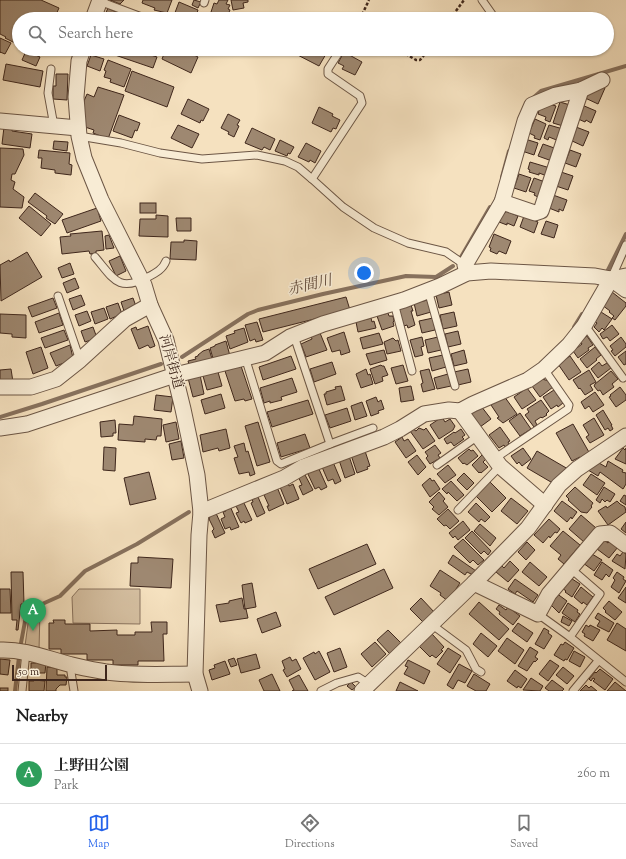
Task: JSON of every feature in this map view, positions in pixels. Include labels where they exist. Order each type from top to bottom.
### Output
[{"type":"street","points":[[95,12],[99,1]]},
{"type":"street","name":"河岸街道","points":[[81,56],[77,76],[76,97],[78,132],[84,158],[101,200],[142,280],[150,305],[166,340],[197,475],[200,512],[195,674],[200,691]]},
{"type":"street","points":[[0,428],[27,424],[175,375],[265,353],[294,336],[323,324],[394,303],[428,290],[466,269],[502,202],[525,121],[532,105],[556,95],[582,90],[602,80]]},
{"type":"street","points":[[502,202],[535,213],[542,211],[582,90]]},
{"type":"street","points":[[0,121],[54,127],[78,132]]},
{"type":"street","points":[[466,269],[595,276],[611,279],[626,276]]},
{"type":"street","points":[[611,279],[626,290]]},
{"type":"street","points":[[200,512],[284,478],[303,467],[384,437],[424,414],[449,410],[460,411],[528,380],[544,369],[569,345],[584,326],[611,279]]},
{"type":"street","points":[[0,387],[31,387],[56,379],[80,360],[125,319],[150,305]]},
{"type":"street","points":[[460,411],[497,462],[545,505]]},
{"type":"street","points":[[368,688],[528,528],[559,485],[626,436]]},
{"type":"street","points":[[474,583],[538,614],[549,594],[600,534],[610,534],[626,545]]},
{"type":"street","points":[[0,650],[26,652],[73,666],[106,672],[132,674],[195,674]]},
{"type":"lane","points":[[482,0],[490,12]]},
{"type":"lane","points":[[99,1],[128,12]]},
{"type":"lane","points":[[312,179],[362,103],[360,96],[328,74],[328,69],[336,56]]},
{"type":"lane","points":[[51,69],[48,93],[54,127]]},
{"type":"lane","points":[[78,132],[160,153],[202,159],[257,155],[285,161],[298,168],[343,207],[374,228],[408,243],[446,252],[466,269]]},
{"type":"lane","points":[[611,279],[626,245]]},
{"type":"lane","points":[[95,257],[113,279],[122,284],[130,284],[142,280],[164,267],[166,261]]},
{"type":"lane","points":[[428,290],[455,386]]},
{"type":"lane","points":[[58,296],[80,360]]},
{"type":"lane","points":[[394,303],[412,371]]},
{"type":"lane","points":[[584,326],[623,378]]},
{"type":"lane","points":[[294,336],[330,444]]},
{"type":"lane","points":[[245,358],[276,461],[281,464],[373,428]]},
{"type":"lane","points":[[458,510],[497,462],[568,409],[569,405],[544,369]]},
{"type":"lane","points":[[437,465],[478,436]]},
{"type":"lane","points":[[570,568],[600,594],[570,637]]},
{"type":"lane","points":[[538,614],[570,637],[626,682]]},
{"type":"lane","points":[[431,624],[466,650],[476,669],[481,672]]},
{"type":"lane","points":[[22,691],[26,652]]},
{"type":"lane","points":[[573,691],[598,661]]},
{"type":"lane","points":[[73,666],[71,672],[74,691]]},
{"type":"lane","points":[[321,691],[337,683],[358,677],[368,688]]},
{"type":"path","points":[[363,12],[369,0]]},
{"type":"path","points":[[455,12],[464,0]]},
{"type":"path","points":[[409,56],[416,60],[420,60],[423,56]]},
{"type":"shaded area","points":[[79,589],[140,589],[140,624],[73,623],[72,597]]},
{"type":"shaded area","points":[[40,611],[39,650],[25,646],[29,616]]},
{"type":"building","points":[[0,0],[41,0],[59,8],[57,12],[12,12],[12,42],[0,34]]},
{"type":"building","points":[[110,0],[124,0],[120,4]]},
{"type":"building","points":[[143,0],[172,0],[167,12],[154,10],[155,8],[142,3]]},
{"type":"building","points":[[194,0],[201,2],[198,8],[192,5]]},
{"type":"building","points":[[219,0],[228,0],[226,4],[230,5],[228,9],[230,10],[229,12],[211,12],[214,3],[217,4]]},
{"type":"building","points":[[231,0],[248,0],[248,2],[243,3],[244,8],[233,10]]},
{"type":"building","points":[[179,2],[198,10],[197,12],[175,12]]},
{"type":"building","points":[[108,8],[116,12],[106,12]]},
{"type":"building","points":[[0,38],[11,43],[5,54],[0,52]]},
{"type":"building","points":[[24,56],[40,57],[36,66],[22,60]]},
{"type":"building","points":[[91,56],[104,59],[100,71],[87,66]]},
{"type":"building","points":[[118,56],[157,57],[153,68]]},
{"type":"building","points":[[163,56],[198,57],[191,73],[162,59]]},
{"type":"building","points":[[300,56],[325,56],[319,66]]},
{"type":"building","points":[[342,56],[351,56],[362,62],[355,75],[342,69],[344,66],[338,63]]},
{"type":"building","points":[[108,60],[131,69],[124,87],[110,82],[111,79],[104,77],[106,71],[104,70]]},
{"type":"building","points":[[6,64],[43,71],[40,87],[3,80]]},
{"type":"building","points":[[132,71],[174,87],[167,107],[125,91]]},
{"type":"building","points":[[56,74],[68,74],[67,100],[53,99],[53,86],[56,86]]},
{"type":"building","points":[[599,85],[605,88],[598,104],[583,97]]},
{"type":"building","points":[[98,87],[124,95],[108,139],[93,133],[94,130],[85,127],[84,101],[87,94],[94,97]]},
{"type":"building","points":[[188,99],[209,109],[203,121],[201,120],[200,123],[181,114]]},
{"type":"building","points":[[560,102],[570,105],[563,126],[553,123]]},
{"type":"building","points":[[549,104],[556,106],[550,122],[545,120],[546,117],[538,114],[540,106]]},
{"type":"building","points":[[582,105],[596,111],[591,123],[586,120],[585,122],[576,118]]},
{"type":"building","points":[[319,107],[333,114],[332,116],[340,120],[336,129],[333,128],[331,132],[312,123]]},
{"type":"building","points":[[228,114],[240,120],[234,137],[228,134],[229,132],[221,128]]},
{"type":"building","points":[[119,115],[140,123],[132,138],[113,131]]},
{"type":"building","points":[[535,119],[546,124],[540,140],[534,138],[535,136],[529,133]]},
{"type":"building","points":[[178,125],[199,134],[192,148],[171,138]]},
{"type":"building","points":[[549,125],[563,129],[559,141],[549,137],[548,140],[544,138]]},
{"type":"building","points":[[4,127],[12,128],[12,131],[32,134],[30,148],[2,144]]},
{"type":"building","points":[[576,127],[589,132],[583,146],[570,140]]},
{"type":"building","points":[[252,128],[275,139],[270,150],[264,147],[262,150],[245,143]]},
{"type":"building","points":[[525,139],[538,143],[534,155],[522,151]]},
{"type":"building","points":[[280,140],[294,147],[287,156],[275,151]]},
{"type":"building","points":[[54,141],[68,142],[67,151],[53,149]]},
{"type":"building","points":[[306,143],[321,151],[315,163],[298,157]]},
{"type":"building","points":[[543,144],[557,149],[552,161],[538,156]]},
{"type":"building","points":[[0,148],[23,149],[24,155],[15,174],[12,174],[11,180],[15,182],[13,189],[24,197],[22,208],[0,207]]},
{"type":"building","points":[[39,150],[70,153],[69,164],[72,165],[71,175],[55,173],[55,170],[41,168],[42,158],[38,158]]},
{"type":"building","points":[[570,150],[581,154],[576,167],[565,163]]},
{"type":"building","points":[[530,162],[550,168],[547,176],[529,172],[530,170],[528,169]]},
{"type":"building","points":[[561,172],[573,176],[568,190],[556,186]]},
{"type":"building","points":[[519,174],[531,178],[526,192],[514,188]]},
{"type":"building","points":[[534,178],[545,182],[540,198],[534,195],[535,193],[529,191]]},
{"type":"building","points":[[35,193],[63,214],[55,224],[28,202]]},
{"type":"building","points":[[553,195],[567,200],[563,211],[559,209],[559,212],[549,208]]},
{"type":"building","points":[[140,203],[156,203],[156,213],[140,213]]},
{"type":"building","points":[[29,206],[51,224],[41,236],[19,218]]},
{"type":"building","points":[[97,208],[101,221],[67,233],[62,220]]},
{"type":"building","points":[[506,211],[518,216],[514,226],[499,222],[503,213]]},
{"type":"building","points":[[156,215],[168,216],[168,237],[139,236],[140,219],[156,219]]},
{"type":"building","points":[[524,216],[538,222],[534,233],[520,227]]},
{"type":"building","points":[[176,218],[191,218],[191,231],[177,231]]},
{"type":"building","points":[[546,221],[558,225],[554,238],[541,234]]},
{"type":"building","points":[[102,231],[104,250],[96,251],[96,253],[90,254],[89,251],[62,254],[60,237],[71,236],[70,234]]},
{"type":"building","points":[[494,234],[511,241],[506,254],[499,251],[497,254],[490,251],[491,248],[489,247]]},
{"type":"building","points":[[109,235],[114,248],[106,249],[105,236]]},
{"type":"building","points":[[184,240],[197,241],[196,260],[170,259],[171,242],[184,242]]},
{"type":"building","points":[[27,252],[42,277],[1,301],[0,265],[9,260],[10,262]]},
{"type":"building","points":[[120,256],[126,271],[116,276],[109,261]]},
{"type":"building","points":[[70,263],[74,274],[62,278],[58,268]]},
{"type":"building","points":[[75,278],[79,288],[67,293],[63,283]]},
{"type":"building","points":[[449,292],[452,305],[439,308],[436,295]]},
{"type":"building","points":[[612,292],[626,303],[626,306],[615,320],[612,318],[614,316],[609,312],[610,311],[602,305]]},
{"type":"building","points":[[81,295],[85,305],[73,310],[69,299]]},
{"type":"building","points":[[346,297],[350,310],[263,332],[259,319]]},
{"type":"building","points":[[53,298],[57,308],[32,317],[28,307]]},
{"type":"building","points":[[133,298],[137,309],[125,314],[121,302]]},
{"type":"building","points":[[428,300],[431,312],[417,316],[414,303]]},
{"type":"building","points":[[118,303],[122,314],[110,319],[106,307]]},
{"type":"building","points":[[411,305],[415,325],[408,328],[407,325],[404,326],[398,309]]},
{"type":"building","points":[[104,308],[108,319],[95,324],[91,312]]},
{"type":"building","points":[[87,311],[91,321],[79,326],[75,315]]},
{"type":"building","points":[[454,312],[457,326],[443,329],[440,315]]},
{"type":"building","points":[[601,312],[612,319],[604,330],[602,328],[599,332],[594,327],[597,323],[593,320]]},
{"type":"building","points":[[59,313],[63,325],[39,333],[35,322]]},
{"type":"building","points":[[388,313],[389,316],[393,316],[394,326],[382,330],[377,316]]},
{"type":"building","points":[[0,314],[26,315],[26,338],[12,337],[12,334],[0,333]]},
{"type":"building","points":[[371,318],[372,322],[374,321],[376,328],[358,332],[356,322]]},
{"type":"building","points":[[433,318],[435,330],[422,333],[419,321]]},
{"type":"building","points":[[257,322],[263,340],[256,342],[255,339],[250,341],[245,325]]},
{"type":"building","points":[[612,325],[619,334],[610,341],[607,337],[603,339],[600,334]]},
{"type":"building","points":[[148,326],[155,346],[150,348],[148,345],[139,349],[131,329],[136,327],[137,330]]},
{"type":"building","points":[[93,327],[97,338],[85,342],[81,331]]},
{"type":"building","points":[[244,328],[248,342],[230,349],[226,336],[235,333],[234,331]]},
{"type":"building","points":[[64,330],[68,340],[45,348],[41,338]]},
{"type":"building","points":[[458,331],[461,344],[448,347],[445,334]]},
{"type":"building","points":[[344,332],[350,352],[341,355],[340,350],[332,352],[327,338]]},
{"type":"building","points":[[320,333],[327,350],[306,357],[301,344],[312,339],[311,336]]},
{"type":"building","points":[[379,333],[383,344],[363,349],[360,338]]},
{"type":"building","points":[[587,336],[593,345],[578,358],[573,351],[582,344],[580,341]]},
{"type":"building","points":[[422,337],[424,346],[421,347],[423,355],[415,357],[410,340]]},
{"type":"building","points":[[438,337],[441,350],[428,353],[425,340]]},
{"type":"building","points":[[621,337],[626,344],[626,347],[615,356],[611,351],[613,350],[610,346]]},
{"type":"building","points":[[393,338],[396,341],[398,340],[401,351],[387,354],[384,342]]},
{"type":"building","points":[[226,341],[230,356],[214,362],[210,348]]},
{"type":"building","points":[[70,345],[73,358],[56,366],[50,353]]},
{"type":"building","points":[[41,347],[48,368],[33,374],[26,352]]},
{"type":"building","points":[[595,347],[601,355],[587,368],[580,359]]},
{"type":"building","points":[[209,349],[213,362],[190,368],[188,361],[196,359],[195,357],[203,351]]},
{"type":"building","points":[[384,350],[387,360],[370,365],[366,354]]},
{"type":"building","points":[[464,350],[467,363],[454,366],[451,354]]},
{"type":"building","points":[[626,351],[626,364],[624,365],[618,357]]},
{"type":"building","points":[[443,355],[446,367],[432,371],[429,358]]},
{"type":"building","points":[[291,356],[296,369],[263,380],[259,367]]},
{"type":"building","points":[[570,356],[581,372],[569,380],[558,364]]},
{"type":"building","points":[[332,362],[336,374],[314,382],[310,369]]},
{"type":"building","points":[[599,362],[602,366],[607,363],[611,368],[598,378],[591,369]]},
{"type":"building","points":[[381,365],[384,366],[388,375],[382,377],[383,381],[375,384],[370,369]]},
{"type":"building","points":[[403,365],[408,381],[396,384],[391,368]]},
{"type":"building","points":[[241,366],[252,399],[235,401],[225,371]]},
{"type":"building","points":[[11,369],[13,382],[0,383],[0,370]]},
{"type":"building","points":[[214,369],[215,373],[218,372],[222,386],[207,390],[203,376]]},
{"type":"building","points":[[366,369],[368,375],[370,374],[373,384],[361,388],[356,374]]},
{"type":"building","points":[[429,369],[435,389],[423,392],[421,384],[423,383],[420,371]]},
{"type":"building","points":[[468,369],[471,382],[458,385],[454,372]]},
{"type":"building","points":[[589,370],[596,382],[590,385],[593,390],[585,395],[573,380]]},
{"type":"building","points":[[611,371],[618,379],[612,384],[614,387],[603,395],[600,390],[598,391],[594,386]]},
{"type":"building","points":[[448,374],[451,386],[437,389],[434,378]]},
{"type":"building","points":[[200,375],[204,394],[193,397],[188,378]]},
{"type":"building","points":[[292,378],[297,392],[281,397],[282,400],[264,403],[260,388]]},
{"type":"building","points":[[542,379],[549,381],[553,387],[540,397],[532,386]]},
{"type":"building","points":[[341,386],[345,400],[327,405],[324,394],[336,389],[335,387]]},
{"type":"building","points":[[411,386],[414,400],[401,402],[399,388]]},
{"type":"building","points":[[620,387],[626,395],[626,400],[616,407],[609,397]]},
{"type":"building","points":[[527,388],[536,400],[522,409],[514,397]]},
{"type":"building","points":[[554,390],[563,403],[558,407],[557,405],[551,409],[543,397]]},
{"type":"building","points":[[595,392],[604,405],[593,412],[589,406],[585,409],[581,402]]},
{"type":"building","points":[[221,394],[225,408],[205,414],[201,400]]},
{"type":"building","points":[[156,395],[173,397],[171,412],[154,410]]},
{"type":"building","points":[[504,396],[517,414],[503,423],[497,418],[499,417],[491,405]]},
{"type":"building","points":[[376,397],[378,402],[381,400],[384,409],[371,416],[366,401]]},
{"type":"building","points":[[308,400],[313,414],[272,427],[267,412]]},
{"type":"building","points":[[541,400],[549,411],[546,414],[547,415],[535,421],[537,425],[534,427],[525,415],[529,412],[527,409]]},
{"type":"building","points":[[362,402],[367,416],[355,420],[351,406]]},
{"type":"building","points":[[481,406],[491,419],[480,427],[470,414]]},
{"type":"building","points":[[347,408],[351,421],[330,428],[325,415]]},
{"type":"building","points":[[603,410],[612,425],[613,429],[610,431],[608,428],[605,430],[596,415]]},
{"type":"building","points":[[520,413],[531,429],[520,436],[509,421]]},
{"type":"building","points":[[134,416],[162,419],[161,436],[157,436],[156,440],[145,439],[145,442],[118,440],[119,424],[133,425]]},
{"type":"building","points":[[442,417],[445,422],[450,419],[455,426],[453,430],[439,439],[430,425]]},
{"type":"building","points":[[594,418],[604,435],[590,443],[586,437],[589,435],[583,425]]},
{"type":"building","points":[[115,420],[116,433],[113,433],[113,436],[101,437],[100,422]]},
{"type":"building","points":[[176,422],[179,439],[166,442],[163,425]]},
{"type":"building","points":[[258,422],[270,462],[257,466],[245,426]]},
{"type":"building","points":[[573,424],[590,454],[581,459],[580,457],[572,461],[556,433]]},
{"type":"building","points":[[500,427],[510,441],[505,447],[504,445],[499,448],[489,435]]},
{"type":"building","points":[[419,428],[424,430],[426,428],[435,441],[423,449],[410,431],[413,429],[416,431]]},
{"type":"building","points":[[226,429],[230,448],[219,451],[218,448],[203,452],[200,435]]},
{"type":"building","points":[[461,429],[465,435],[462,437],[464,439],[454,446],[451,442],[447,444],[444,439]]},
{"type":"building","points":[[305,434],[310,448],[281,457],[277,443]]},
{"type":"building","points":[[402,437],[404,441],[408,439],[416,451],[406,458],[395,442]]},
{"type":"building","points":[[181,441],[184,458],[172,460],[169,444]]},
{"type":"building","points":[[244,443],[255,474],[250,476],[249,472],[239,474],[234,458],[238,457],[234,446]]},
{"type":"building","points":[[435,445],[441,453],[438,455],[440,458],[430,464],[426,458],[428,456],[425,452]]},
{"type":"building","points":[[104,447],[116,448],[115,471],[103,470]]},
{"type":"building","points":[[523,448],[531,459],[522,466],[519,462],[517,464],[511,456]]},
{"type":"building","points":[[623,448],[625,450],[626,448],[626,464],[615,459]]},
{"type":"building","points":[[469,449],[471,451],[473,450],[478,456],[467,465],[464,463],[463,464],[458,458]]},
{"type":"building","points":[[365,451],[370,466],[367,467],[368,469],[357,473],[351,455]]},
{"type":"building","points":[[537,451],[568,469],[556,485],[527,468]]},
{"type":"building","points":[[417,455],[426,467],[418,475],[408,462]]},
{"type":"building","points":[[482,455],[486,459],[483,462],[488,467],[479,473],[472,465]]},
{"type":"building","points":[[349,456],[355,474],[345,478],[339,460]]},
{"type":"building","points":[[608,461],[623,470],[622,472],[626,473],[626,484],[623,489],[600,472],[598,476],[588,470],[599,463],[606,467]]},
{"type":"building","points":[[333,462],[341,481],[335,484],[333,479],[328,481],[322,467]]},
{"type":"building","points":[[448,465],[456,475],[445,483],[437,474]]},
{"type":"building","points":[[318,467],[327,487],[321,490],[319,487],[315,489],[307,472]]},
{"type":"building","points":[[149,472],[156,499],[130,505],[124,478]]},
{"type":"building","points":[[304,473],[313,490],[303,495],[299,486],[302,485],[298,476]]},
{"type":"building","points":[[464,473],[474,483],[467,490],[457,480]]},
{"type":"building","points":[[591,474],[605,483],[597,495],[583,485]]},
{"type":"building","points":[[430,478],[432,481],[434,480],[440,489],[430,497],[422,485]]},
{"type":"building","points":[[451,481],[464,495],[457,501],[448,492],[447,494],[442,489]]},
{"type":"building","points":[[490,482],[506,498],[492,512],[476,496]]},
{"type":"building","points":[[288,483],[289,486],[293,484],[299,499],[287,504],[280,487]]},
{"type":"building","points":[[277,487],[284,504],[269,511],[267,506],[269,506],[264,495],[269,492],[268,491]]},
{"type":"building","points":[[575,487],[593,503],[591,506],[592,507],[587,513],[581,512],[568,500],[569,499],[566,496]]},
{"type":"building","points":[[604,487],[615,494],[610,502],[607,500],[605,502],[602,499],[600,503],[596,500]]},
{"type":"building","points":[[439,492],[445,499],[443,501],[448,507],[439,515],[432,509],[434,507],[429,502]]},
{"type":"building","points":[[624,495],[626,496],[626,505],[620,501]]},
{"type":"building","points":[[258,497],[265,513],[257,517],[251,503],[253,502],[252,499]]},
{"type":"building","points":[[511,498],[528,511],[517,524],[501,511]]},
{"type":"building","points":[[243,501],[252,520],[241,523],[236,513],[239,512],[235,504]]},
{"type":"building","points":[[562,501],[577,512],[572,519],[571,517],[567,522],[554,511]]},
{"type":"building","points":[[617,501],[625,507],[626,512],[608,525],[598,511],[606,506],[607,508]]},
{"type":"building","points":[[476,503],[490,517],[485,522],[481,519],[479,522],[468,512]]},
{"type":"building","points":[[230,506],[239,527],[231,530],[230,527],[225,529],[221,519],[225,517],[223,512],[226,511],[225,508]]},
{"type":"building","points":[[448,509],[459,521],[450,529],[446,525],[444,526],[437,519]]},
{"type":"building","points":[[215,511],[225,533],[215,538],[212,531],[214,529],[209,519],[212,512]]},
{"type":"building","points":[[581,515],[596,528],[584,542],[569,529]]},
{"type":"building","points":[[549,519],[560,529],[550,538],[549,536],[543,543],[534,535]]},
{"type":"building","points":[[463,521],[470,530],[458,540],[455,536],[453,538],[449,533]]},
{"type":"building","points":[[626,522],[626,533],[621,529]]},
{"type":"building","points":[[480,524],[496,538],[490,546],[474,531]]},
{"type":"building","points":[[472,531],[491,551],[488,555],[484,551],[481,554],[465,538]]},
{"type":"building","points":[[563,531],[580,545],[564,564],[558,559],[561,555],[550,546]]},
{"type":"building","points":[[463,539],[484,560],[478,565],[473,560],[470,563],[454,547]]},
{"type":"building","points":[[604,540],[608,543],[610,541],[618,547],[609,558],[597,549]]},
{"type":"building","points":[[527,542],[535,550],[526,560],[518,552]]},
{"type":"building","points":[[367,544],[376,564],[318,589],[309,569]]},
{"type":"building","points":[[623,552],[626,554],[625,569],[612,561],[617,554],[620,556]]},
{"type":"building","points":[[592,554],[602,560],[594,571],[583,563]]},
{"type":"building","points":[[453,555],[476,571],[473,575],[467,572],[465,575],[448,563]]},
{"type":"building","points":[[138,557],[173,559],[171,588],[130,586],[131,563],[138,563]]},
{"type":"building","points":[[510,561],[519,570],[508,582],[496,572],[502,566],[504,568]]},
{"type":"building","points":[[530,562],[547,577],[539,586],[522,572]]},
{"type":"building","points":[[602,562],[613,570],[609,577],[606,574],[602,580],[594,575]]},
{"type":"building","points":[[384,569],[393,588],[334,615],[325,597]]},
{"type":"building","points":[[440,570],[460,583],[448,601],[440,595],[441,593],[430,586]]},
{"type":"building","points":[[11,572],[23,572],[24,604],[21,604],[18,630],[16,630],[17,620],[12,620]]},
{"type":"building","points":[[617,572],[624,577],[623,579],[626,581],[619,593],[611,587],[615,580],[613,578]]},
{"type":"building","points":[[569,577],[580,584],[572,597],[562,588]]},
{"type":"building","points":[[515,579],[538,595],[533,602],[517,591],[515,594],[508,589]]},
{"type":"building","points":[[252,583],[256,607],[245,609],[242,585]]},
{"type":"building","points":[[581,587],[593,597],[587,605],[583,602],[582,604],[574,597]]},
{"type":"building","points":[[626,587],[626,603],[618,598]]},
{"type":"building","points":[[0,589],[10,589],[11,613],[0,613]]},
{"type":"building","points":[[556,593],[567,601],[559,613],[549,603]]},
{"type":"building","points":[[242,598],[244,609],[246,609],[248,618],[220,622],[216,605],[229,603],[229,601]]},
{"type":"building","points":[[421,598],[435,613],[424,623],[410,609]]},
{"type":"building","points":[[609,601],[622,612],[615,620],[605,612],[606,611],[603,608]]},
{"type":"building","points":[[479,602],[509,629],[499,640],[469,614]]},
{"type":"building","points":[[568,603],[578,610],[577,612],[580,614],[575,622],[562,613]]},
{"type":"building","points":[[499,605],[506,610],[508,607],[520,616],[513,625],[499,614],[500,612],[496,609]]},
{"type":"building","points":[[276,612],[281,626],[262,633],[257,619]]},
{"type":"building","points":[[598,613],[614,623],[609,632],[597,626],[600,621],[595,618]]},
{"type":"building","points":[[563,616],[572,621],[569,626],[561,622]]},
{"type":"building","points":[[53,620],[65,620],[65,624],[90,624],[90,631],[117,630],[117,635],[135,635],[135,632],[152,632],[151,622],[167,622],[167,634],[163,634],[164,661],[138,661],[138,665],[113,665],[113,660],[87,660],[87,654],[61,654],[61,649],[49,649],[49,623],[54,623]]},
{"type":"building","points":[[518,623],[533,633],[527,642],[512,631]]},
{"type":"building","points":[[617,623],[626,629],[626,651],[607,640]]},
{"type":"building","points":[[586,625],[589,627],[590,625],[600,630],[593,641],[584,636],[585,634],[582,632]]},
{"type":"building","points":[[544,628],[549,631],[548,633],[552,636],[544,649],[535,644]]},
{"type":"building","points":[[388,630],[402,644],[390,654],[377,640]]},
{"type":"building","points":[[481,633],[497,646],[488,657],[473,644]]},
{"type":"building","points":[[432,634],[444,647],[441,650],[443,651],[436,658],[432,655],[430,657],[419,646]]},
{"type":"building","points":[[507,638],[524,650],[515,664],[498,651]]},
{"type":"building","points":[[375,642],[386,654],[372,667],[361,654]]},
{"type":"building","points":[[565,642],[574,648],[567,660],[565,659],[564,661],[554,655],[561,644],[563,645]]},
{"type":"building","points":[[530,647],[538,652],[535,657],[538,659],[535,662],[534,661],[527,671],[518,666]]},
{"type":"building","points":[[340,648],[347,667],[334,672],[327,653]]},
{"type":"building","points":[[448,648],[461,656],[450,673],[437,664]]},
{"type":"building","points":[[319,651],[330,672],[315,680],[303,658]]},
{"type":"building","points":[[574,651],[585,657],[580,667],[569,661]]},
{"type":"building","points":[[256,654],[260,668],[241,673],[237,659]]},
{"type":"building","points":[[290,657],[292,661],[296,659],[301,669],[287,677],[283,670],[285,669],[282,661]]},
{"type":"building","points":[[234,658],[237,665],[231,667],[228,660]]},
{"type":"building","points":[[0,659],[10,660],[8,675],[0,674]]},
{"type":"building","points":[[408,660],[430,671],[424,684],[404,674],[408,667],[405,666]]},
{"type":"building","points":[[550,660],[559,666],[548,681],[539,674]]},
{"type":"building","points":[[36,661],[46,662],[45,673],[31,673],[31,663],[36,663]]},
{"type":"building","points":[[225,661],[230,674],[212,680],[209,670],[215,668],[214,665]]},
{"type":"building","points":[[459,664],[472,671],[465,683],[458,680],[453,689],[447,685]]},
{"type":"building","points":[[47,667],[57,668],[57,675],[65,675],[65,677],[67,677],[66,685],[60,685],[56,691],[46,691]]},
{"type":"building","points":[[563,667],[574,676],[567,684],[556,675]]},
{"type":"building","points":[[600,669],[613,679],[605,690],[593,681],[595,679],[593,678],[591,681],[589,679]]},
{"type":"building","points":[[515,670],[527,679],[521,688],[518,686],[517,688],[507,681]]},
{"type":"building","points":[[272,674],[280,691],[264,691],[259,680]]},
{"type":"building","points":[[474,674],[490,684],[486,691],[476,691],[467,686]]},
{"type":"building","points":[[299,675],[308,691],[292,691],[294,690],[289,680]]},
{"type":"building","points":[[531,678],[543,686],[540,691],[523,690]]},
{"type":"building","points":[[552,680],[564,689],[562,691],[549,691],[545,688]]},
{"type":"building","points":[[29,681],[45,681],[44,691],[29,691]]},
{"type":"building","points":[[351,682],[356,687],[352,690],[347,686]]},
{"type":"building","points":[[400,682],[418,691],[396,691]]},
{"type":"building","points":[[615,682],[626,691],[607,691]]},
{"type":"building","points":[[586,685],[589,688],[591,686],[597,691],[580,691]]},
{"type":"building","points":[[0,688],[8,688],[8,691],[0,691]]},
{"type":"waterway","name":"赤間川","points":[[533,98],[541,91],[626,66]]},
{"type":"waterway","name":"赤間川","points":[[502,177],[509,151]]},
{"type":"waterway","name":"赤間川","points":[[461,257],[490,207]]},
{"type":"waterway","points":[[606,274],[626,234]]},
{"type":"waterway","name":"赤間川","points":[[182,357],[248,314],[258,310],[406,276],[436,277],[453,266]]},
{"type":"waterway","points":[[574,327],[582,314]]},
{"type":"waterway","name":"赤間川","points":[[0,417],[161,364]]},
{"type":"waterway","points":[[21,643],[26,616],[31,609],[60,596],[85,571],[137,544],[189,512]]},
{"type":"waterway","points":[[15,691],[19,657]]},
{"type":"place","name":"上野田公園","points":[[33,631]]}]
